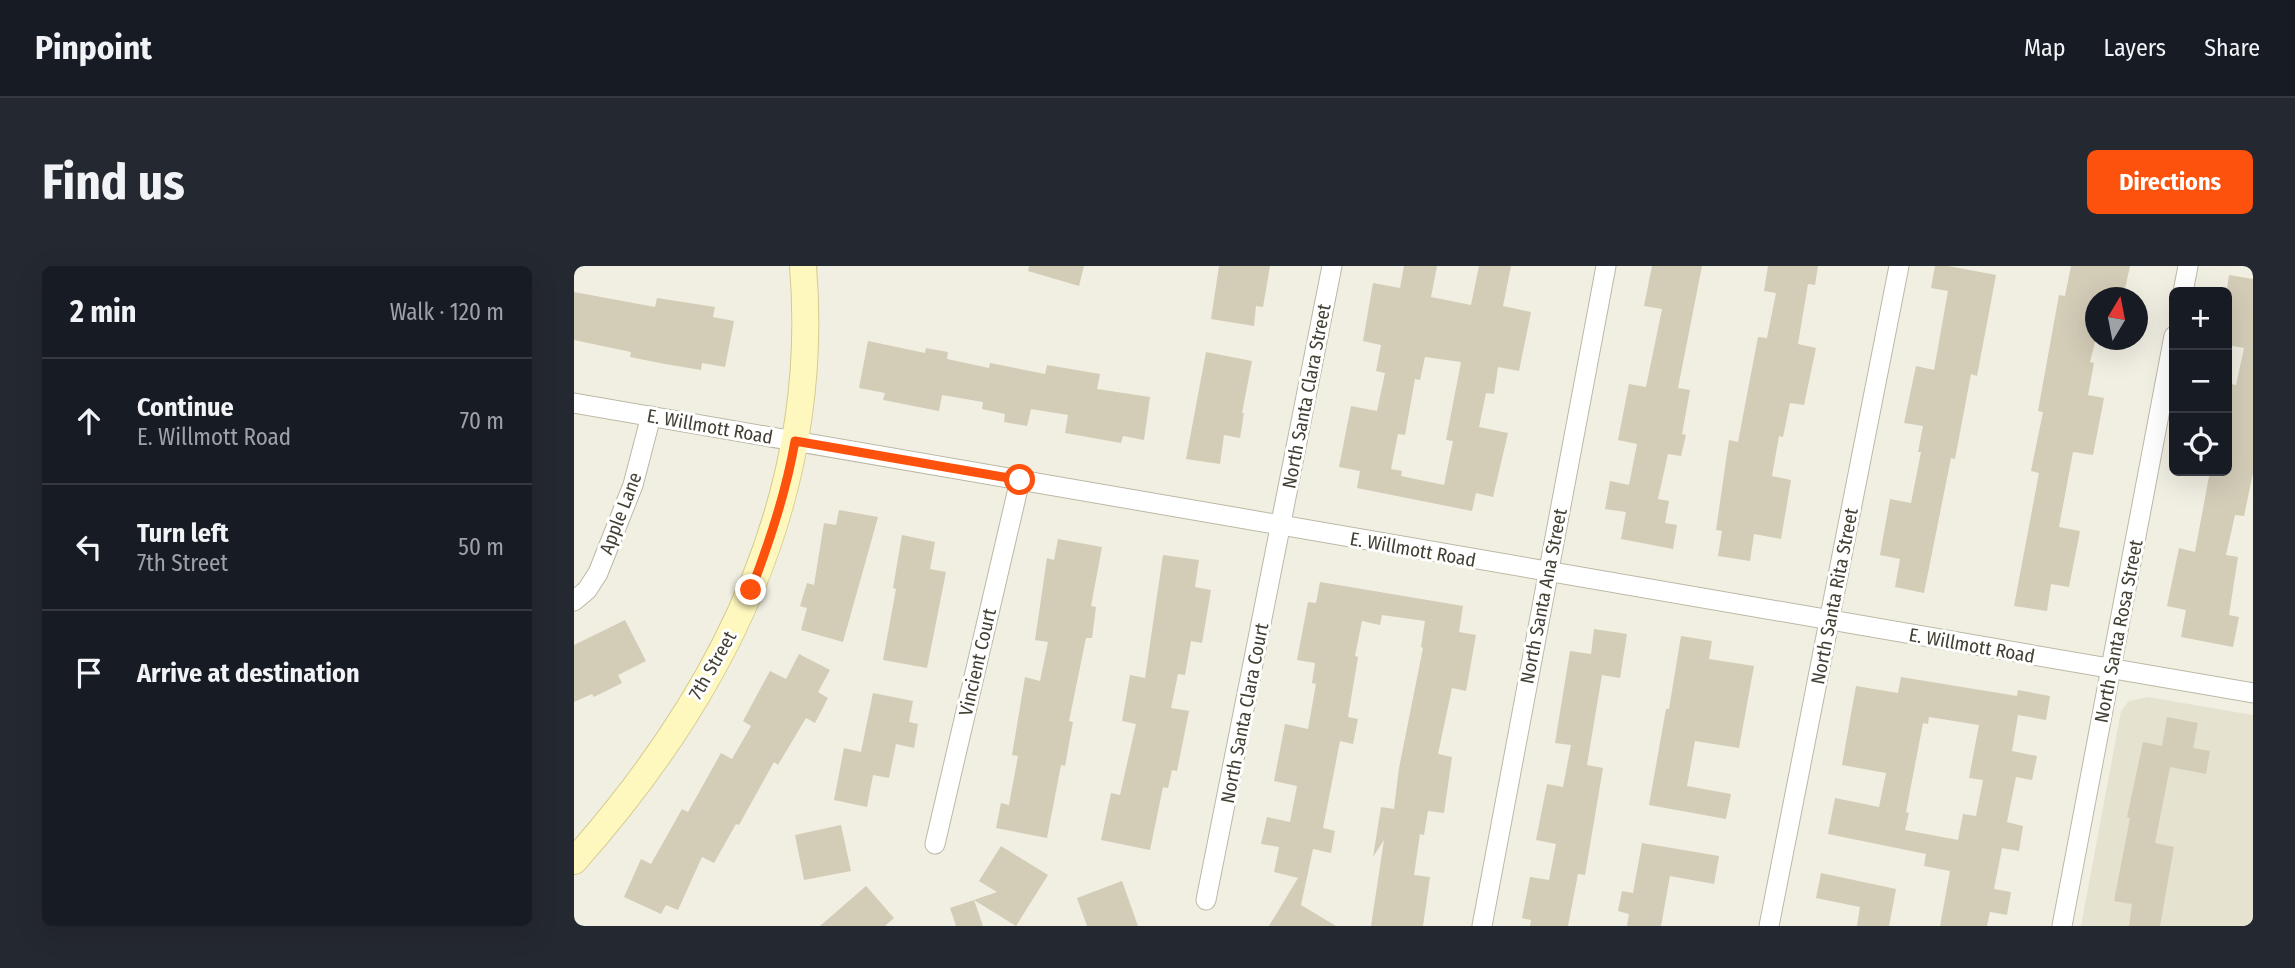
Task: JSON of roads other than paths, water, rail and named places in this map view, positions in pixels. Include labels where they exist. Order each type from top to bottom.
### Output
[{"type":"street","name":"7th Street","points":[[574,861],[609,822],[645,775],[692,701],[741,614],[769,544],[789,474],[795,441],[806,345],[803,266]]},
{"type":"street","name":"North Santa Clara Street","points":[[1281,526],[1332,266]]},
{"type":"street","name":"North Santa Ana Street","points":[[1482,926],[1606,266]]},
{"type":"street","name":"North Santa Rita Street","points":[[1769,926],[1899,266]]},
{"type":"street","points":[[2183,287],[2188,266]]},
{"type":"street","name":"North Santa Rosa Street","points":[[2062,926],[2171,350]]},
{"type":"street","name":"E. Willmott Road","points":[[574,403],[2253,693]]},
{"type":"street","name":"Apple Lane","points":[[574,601],[587,590],[598,573],[633,485],[651,416]]},
{"type":"street","name":"Vincient Court","points":[[934,844],[1020,480]]},
{"type":"street","name":"North Santa Clara Court","points":[[1206,900],[1281,526]]}]
